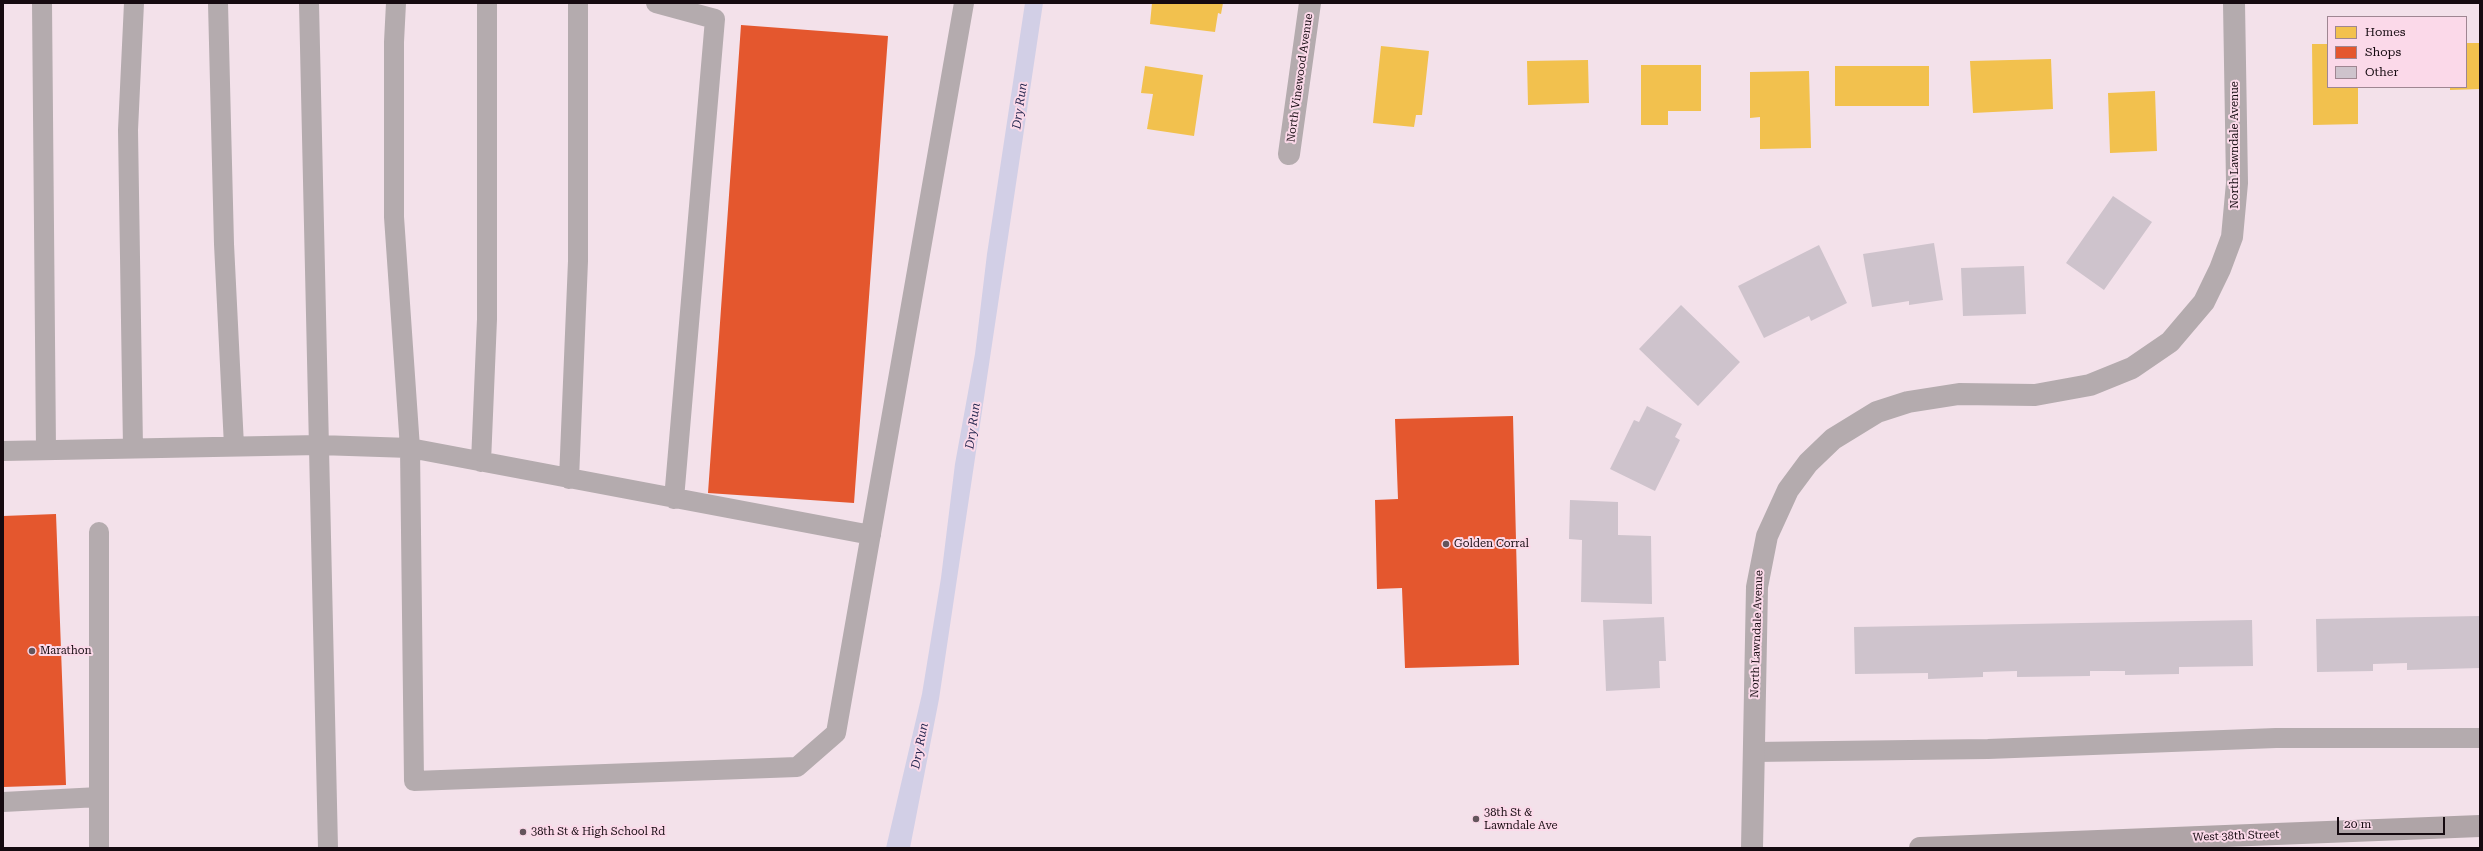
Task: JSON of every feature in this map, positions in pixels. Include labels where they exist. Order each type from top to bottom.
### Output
[{"type":"main road","name":"West 38th Street","points":[[1920,848],[2480,826]]},
{"type":"street","name":"North Vinewood Avenue","points":[[1289,154],[1310,3]]},
{"type":"street","name":"North Lawndale Avenue","points":[[1752,848],[1759,571],[1767,536],[1788,490],[1808,463],[1833,439],[1877,412],[1908,402],[1959,394],[2035,395],[2058,392],[2101,382],[2132,368],[2170,342],[2204,302],[2232,237],[2237,202],[2234,3]]},
{"type":"lane","points":[[42,3],[46,450]]},
{"type":"lane","points":[[133,448],[128,130],[134,3]]},
{"type":"lane","points":[[218,3],[224,244],[234,446]]},
{"type":"lane","points":[[309,3],[328,848]]},
{"type":"lane","points":[[396,3],[394,42],[394,217],[410,448],[414,781],[797,767],[836,733],[964,3]]},
{"type":"lane","points":[[482,462],[487,319],[487,3]]},
{"type":"lane","points":[[569,479],[578,261],[578,3]]},
{"type":"lane","points":[[656,3],[715,19],[674,499]]},
{"type":"lane","points":[[3,451],[319,445],[410,448],[871,535]]},
{"type":"lane","points":[[98,532],[98,797],[100,848]]},
{"type":"lane","points":[[1754,752],[1988,749],[2276,738],[2480,738]]},
{"type":"lane","points":[[3,802],[98,797]]},
{"type":"water","name":"Dry Run","points":[[1025,3],[1043,3],[939,699],[910,848],[886,848],[922,694],[941,578],[955,464],[975,354],[987,254]]},
{"type":"building: Homes","points":[[1152,3],[1223,3],[1221,14],[1218,13],[1215,32],[1150,24]]},
{"type":"building: Homes","points":[[2467,43],[2480,43],[2480,89],[2450,90],[2450,88],[2467,88]]},
{"type":"building: Homes","points":[[2312,44],[2327,44],[2327,88],[2358,88],[2358,124],[2313,125]]},
{"type":"building: Homes","points":[[1381,46],[1429,51],[1422,115],[1416,115],[1414,127],[1373,123]]},
{"type":"building: Homes","points":[[2051,59],[2053,109],[1973,113],[1970,61]]},
{"type":"building: Homes","points":[[1588,60],[1589,103],[1528,105],[1527,61]]},
{"type":"building: Homes","points":[[1641,65],[1701,65],[1701,111],[1668,111],[1668,125],[1641,125]]},
{"type":"building: Homes","points":[[1145,66],[1203,75],[1194,136],[1147,129],[1153,94],[1141,93]]},
{"type":"building: Homes","points":[[1835,66],[1929,66],[1929,106],[1835,106]]},
{"type":"building: Homes","points":[[1809,71],[1811,148],[1760,149],[1760,117],[1750,118],[1750,72]]},
{"type":"building: Homes","points":[[2155,91],[2157,151],[2110,153],[2108,93]]},
{"type":"building: Shops","points":[[741,25],[888,36],[854,503],[708,493]]},
{"type":"building: Shops","name":"Golden Corral","points":[[1513,416],[1519,665],[1405,668],[1402,588],[1377,589],[1375,500],[1398,499],[1395,419]]},
{"type":"building: Shops","name":"Marathon","points":[[56,514],[66,785],[3,787],[3,516]]},
{"type":"building: Other","points":[[2113,196],[2152,222],[2104,290],[2066,263]]},
{"type":"building: Other","points":[[1934,243],[1943,300],[1909,305],[1909,301],[1872,307],[1863,254]]},
{"type":"building: Other","points":[[1819,245],[1847,303],[1811,321],[1809,316],[1764,338],[1738,286]]},
{"type":"building: Other","points":[[2024,266],[2026,314],[1963,316],[1961,268]]},
{"type":"building: Other","points":[[1681,305],[1740,362],[1698,406],[1639,349]]},
{"type":"building: Other","points":[[1647,406],[1682,424],[1675,437],[1680,440],[1655,491],[1610,469],[1634,420],[1639,422]]},
{"type":"building: Other","points":[[1570,500],[1618,502],[1618,535],[1651,536],[1652,604],[1581,602],[1582,540],[1569,539]]},
{"type":"building: Other","points":[[2480,616],[2480,668],[2407,670],[2407,663],[2373,664],[2373,671],[2317,672],[2316,619]]},
{"type":"building: Other","points":[[1664,617],[1666,661],[1659,661],[1660,688],[1606,691],[1603,620]]},
{"type":"building: Other","points":[[2252,620],[2253,666],[2179,667],[2179,674],[2125,675],[2125,671],[2090,671],[2090,676],[2017,677],[2017,671],[1983,672],[1983,677],[1928,679],[1928,673],[1855,674],[1854,627]]},
{"type":"place","name":"Golden Corral","points":[[1446,544]]},
{"type":"place","name":"Marathon","points":[[32,651]]},
{"type":"place","name":"38th St & Lawndale Ave","points":[[1476,819]]},
{"type":"place","name":"38th St & High School Rd","points":[[523,832]]}]
